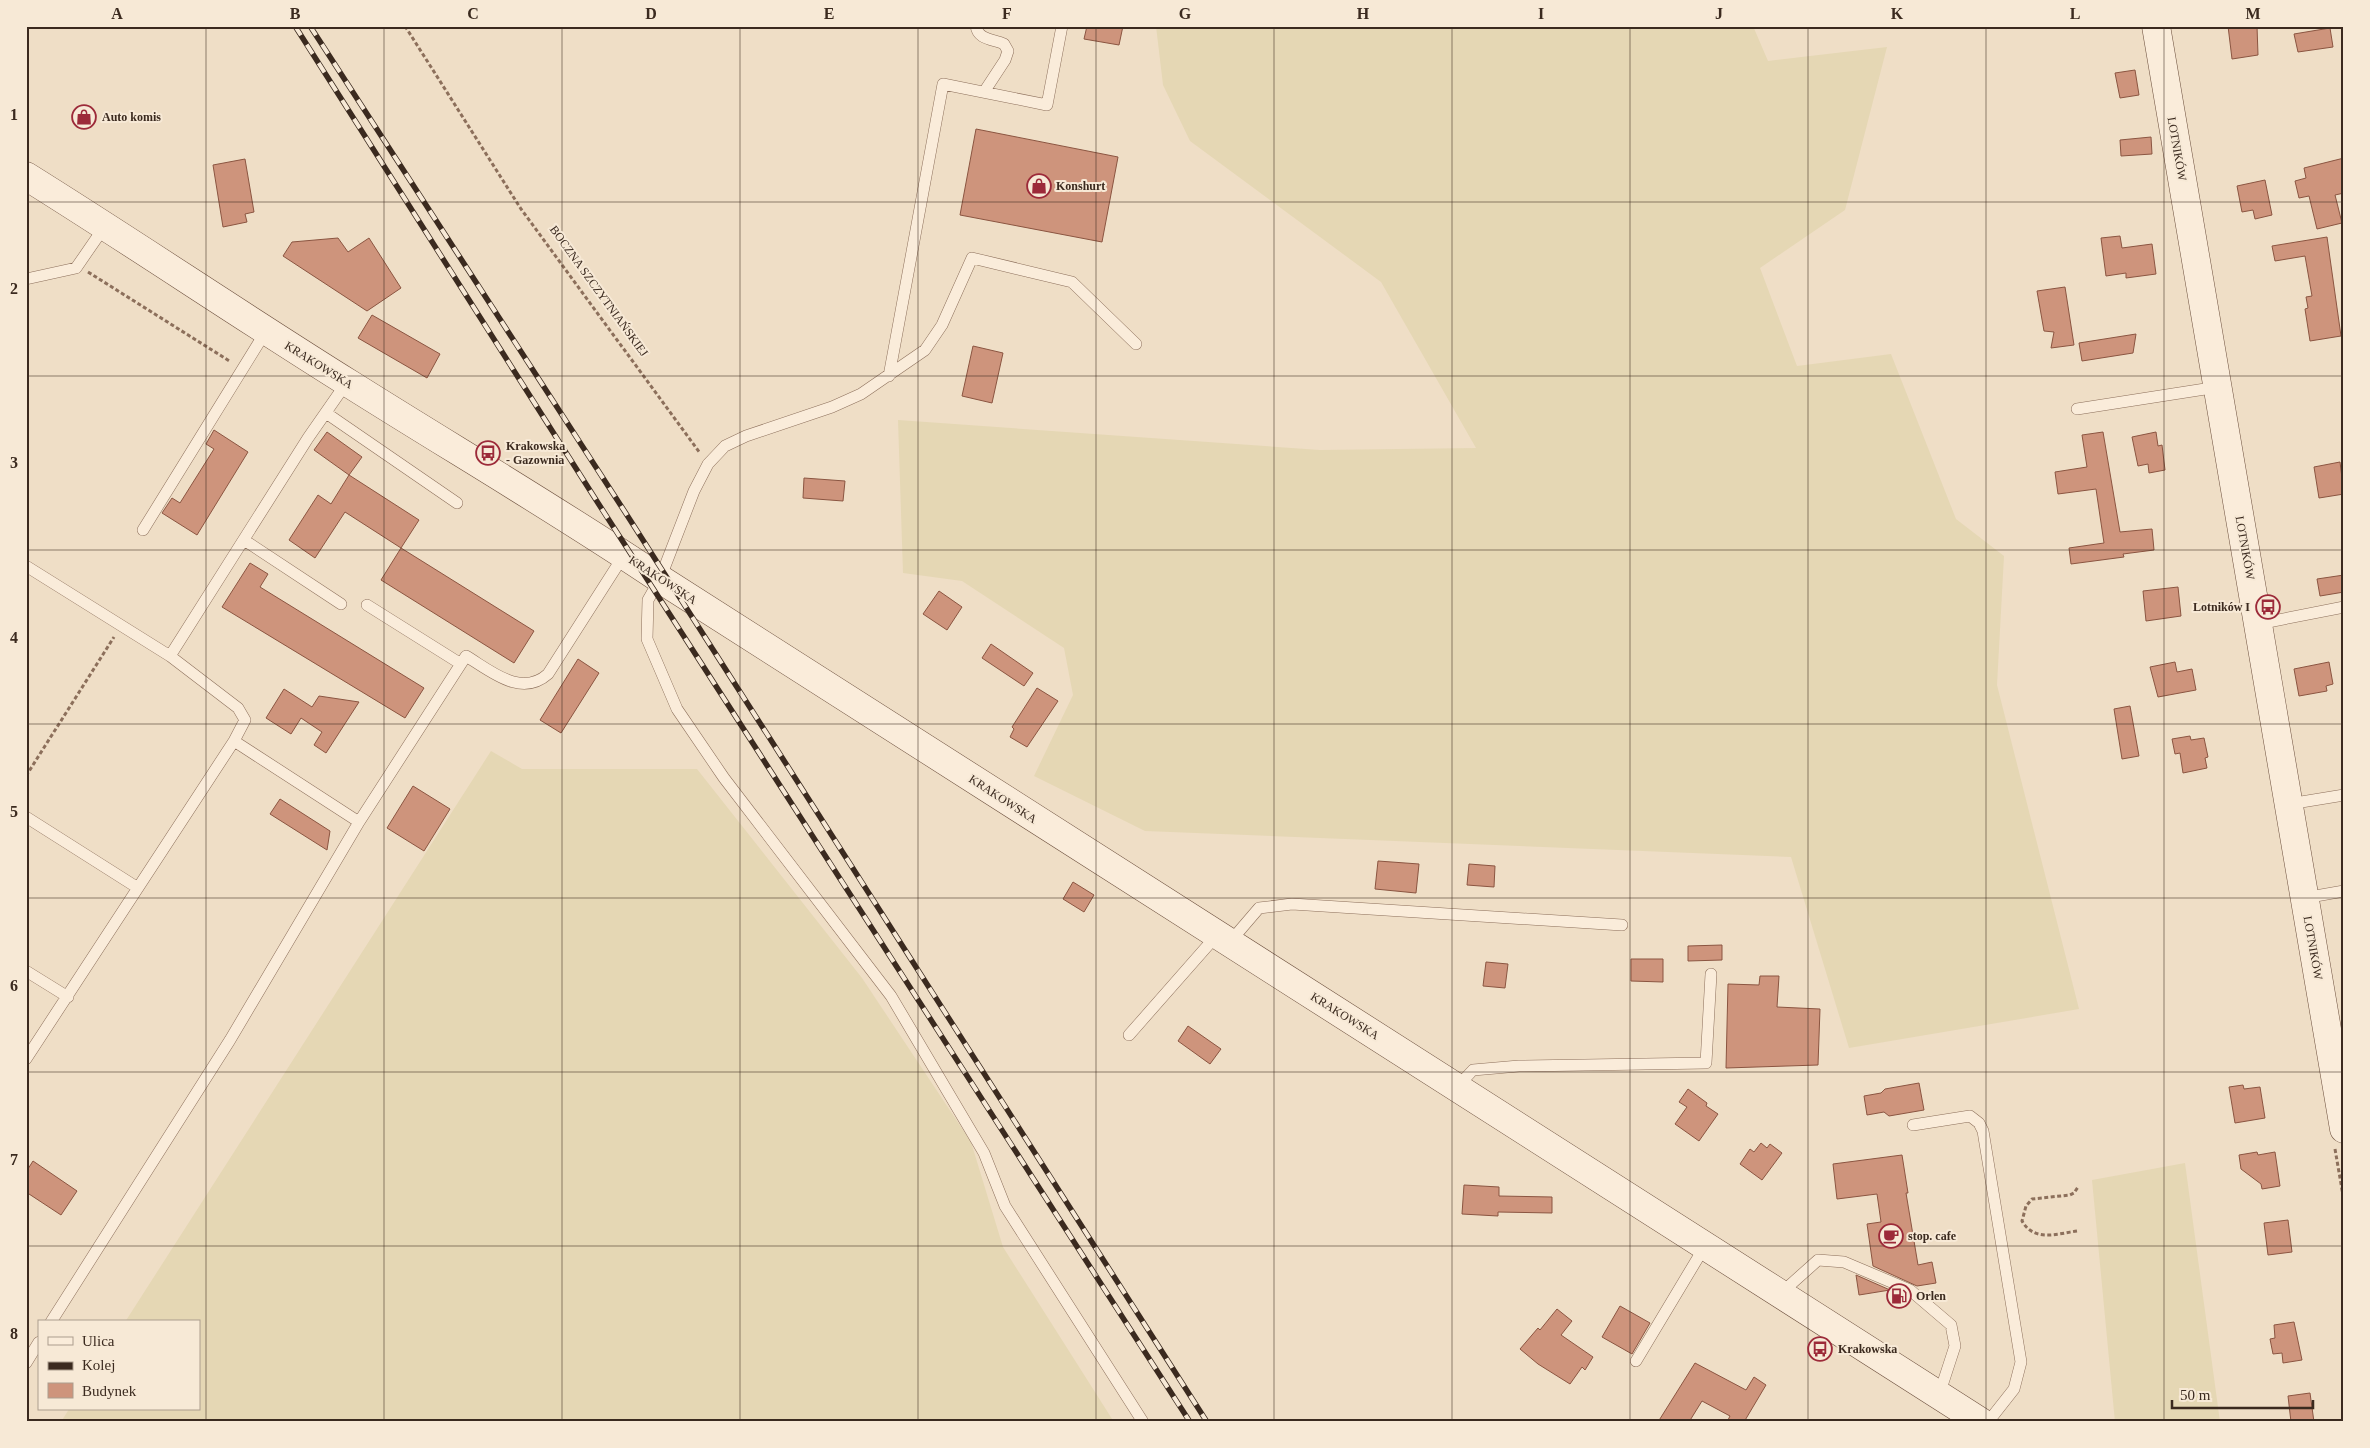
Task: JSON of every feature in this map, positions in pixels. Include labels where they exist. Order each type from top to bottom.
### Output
[{"type":"main road","name":"LOTNIKÓW","points":[[2156,26],[2304,898],[2338,1057],[2344,1130]]},
{"type":"main road","name":"KRAKOWSKA","points":[[26,176],[266,331],[480,466],[560,513],[660,579],[1981,1422]]},
{"type":"lane","points":[[976,26],[977,32],[981,36],[1004,44],[1008,51],[1005,60],[984,92]]},
{"type":"lane","points":[[889,376],[943,84],[1047,105],[1062,26]]},
{"type":"lane","points":[[26,279],[76,268],[105,226]]},
{"type":"lane","points":[[1136,344],[1072,282],[972,258],[942,325],[924,350],[861,394],[832,407],[746,436],[726,446],[708,464],[694,492],[660,579],[648,600],[647,639],[677,709],[724,778],[891,996],[984,1153],[1005,1206],[1143,1422]]},
{"type":"lane","points":[[143,530],[266,331]]},
{"type":"lane","points":[[170,656],[347,382]]},
{"type":"lane","points":[[2077,409],[2218,387]]},
{"type":"lane","points":[[326,413],[457,503]]},
{"type":"lane","points":[[244,540],[341,604]]},
{"type":"lane","points":[[52,1320],[230,1040],[359,822],[466,656],[512,683],[528,684],[543,679],[624,555]]},
{"type":"lane","points":[[26,566],[170,656],[243,712],[245,720],[234,741],[26,1059]]},
{"type":"lane","points":[[367,605],[461,664]]},
{"type":"lane","points":[[2258,624],[2344,607]]},
{"type":"lane","points":[[234,741],[359,822]]},
{"type":"lane","points":[[2288,804],[2344,795]]},
{"type":"lane","points":[[26,818],[138,888]]},
{"type":"lane","points":[[2304,898],[2344,891]]},
{"type":"lane","points":[[1129,1035],[1223,939],[1259,908],[1292,904],[1622,925]]},
{"type":"lane","points":[[26,970],[68,997]]},
{"type":"lane","points":[[1457,1087],[1473,1070],[1519,1066],[1706,1063],[1711,974]]},
{"type":"lane","points":[[1913,1125],[1970,1116],[1979,1123],[1983,1131],[2021,1362],[2014,1389],[1988,1422]]},
{"type":"lane","points":[[1636,1361],[1705,1246]]},
{"type":"lane","points":[[1780,1294],[1818,1260],[1844,1262],[1910,1290],[1951,1325],[1955,1346],[1939,1395]]},
{"type":"lane","points":[[26,1363],[34,1342]]},
{"type":"path","name":"BOCZNA SZCZYTNIAŃSKIEJ","points":[[405,26],[521,209],[708,464]]},
{"type":"path","points":[[76,268],[89,272],[216,353]]},
{"type":"path","points":[[26,776],[121,626]]},
{"type":"path","points":[[2077,1232],[2040,1236],[2026,1230],[2022,1221],[2026,1206],[2032,1199],[2074,1193],[2078,1187]]},
{"type":"shaded area","points":[[1156,26],[1753,26],[1768,61],[1887,47],[1845,210],[1760,268],[1797,366],[1891,354],[1956,519],[2004,556],[1997,685],[2079,1009],[1849,1048],[1791,857],[1145,831],[1034,776],[1073,695],[1064,648],[962,581],[903,573],[898,420],[1320,450],[1476,448],[1381,282],[1190,141],[1163,85]]},
{"type":"shaded area","points":[[491,751],[522,769],[697,769],[862,978],[971,1142],[1003,1247],[1114,1422],[61,1422],[68,1410],[200,1410],[200,1320],[126,1320]]},
{"type":"shaded area","points":[[2185,1163],[2220,1422],[2115,1422],[2092,1180]]},
{"type":"building","points":[[1087,26],[1123,26],[1119,45],[1084,39]]},
{"type":"building","points":[[2228,26],[2257,26],[2258,55],[2232,59]]},
{"type":"building","points":[[2330,28],[2333,47],[2298,52],[2294,34]]},
{"type":"building","points":[[2135,70],[2139,95],[2120,98],[2115,73]]},
{"type":"building","name":"Konshurt","points":[[976,129],[1118,157],[1102,242],[960,215]]},
{"type":"building","points":[[2151,137],[2152,154],[2121,156],[2120,140]]},
{"type":"building","points":[[2344,158],[2344,193],[2335,195],[2342,223],[2317,229],[2309,196],[2299,198],[2295,181],[2306,178],[2304,168]]},
{"type":"building","points":[[245,159],[254,212],[245,214],[247,222],[223,227],[213,165]]},
{"type":"building","points":[[2265,180],[2272,215],[2255,219],[2253,210],[2242,212],[2237,186]]},
{"type":"building","points":[[2120,236],[2122,248],[2152,244],[2156,274],[2126,278],[2126,273],[2106,276],[2101,238]]},
{"type":"building","points":[[2327,237],[2341,336],[2310,341],[2305,309],[2308,308],[2306,297],[2312,296],[2305,256],[2275,261],[2272,246]]},
{"type":"building","points":[[338,238],[348,252],[369,238],[401,288],[367,311],[283,256],[292,242]]},
{"type":"building","points":[[2065,287],[2074,345],[2051,348],[2054,332],[2044,331],[2037,291]]},
{"type":"building","points":[[372,315],[440,354],[427,378],[358,338]]},
{"type":"building","points":[[2136,334],[2133,353],[2082,361],[2079,343]]},
{"type":"building","points":[[973,346],[1003,353],[992,403],[962,396]]},
{"type":"building","points":[[214,430],[248,452],[197,535],[162,513],[172,498],[180,503],[214,449],[206,444]]},
{"type":"building","points":[[327,432],[362,457],[349,475],[314,450]]},
{"type":"building","points":[[2103,432],[2120,532],[2152,529],[2154,550],[2123,554],[2124,557],[2071,564],[2069,548],[2104,543],[2096,489],[2058,494],[2055,472],[2087,467],[2082,435]]},
{"type":"building","points":[[2156,432],[2158,446],[2162,445],[2165,470],[2149,473],[2148,464],[2138,466],[2132,437]]},
{"type":"building","points":[[2340,462],[2344,494],[2319,498],[2314,467]]},
{"type":"building","points":[[349,475],[419,520],[401,548],[345,512],[315,558],[289,540],[318,495],[331,504]]},
{"type":"building","points":[[804,478],[845,481],[843,501],[803,498]]},
{"type":"building","points":[[401,548],[534,631],[514,663],[381,580]]},
{"type":"building","points":[[250,563],[268,574],[260,587],[424,688],[405,718],[222,607]]},
{"type":"building","points":[[2344,575],[2344,592],[2320,596],[2317,579]]},
{"type":"building","points":[[2178,587],[2181,616],[2146,621],[2143,591]]},
{"type":"building","points":[[939,591],[962,607],[947,630],[923,614]]},
{"type":"building","points":[[991,644],[1033,673],[1024,686],[982,658]]},
{"type":"building","points":[[578,659],[599,673],[561,733],[540,720]]},
{"type":"building","points":[[2175,662],[2177,672],[2192,669],[2196,690],[2158,697],[2150,667]]},
{"type":"building","points":[[2329,662],[2333,684],[2326,686],[2327,691],[2299,696],[2294,669]]},
{"type":"building","points":[[1037,688],[1058,701],[1027,747],[1010,737],[1014,729],[1012,727]]},
{"type":"building","points":[[284,689],[312,707],[319,696],[359,702],[326,753],[314,745],[322,732],[301,718],[291,734],[266,718]]},
{"type":"building","points":[[2130,706],[2139,756],[2122,759],[2114,709]]},
{"type":"building","points":[[2190,736],[2191,740],[2204,738],[2208,757],[2205,758],[2207,768],[2183,773],[2180,753],[2175,754],[2172,739]]},
{"type":"building","points":[[413,786],[450,809],[424,851],[387,828]]},
{"type":"building","points":[[280,799],[330,831],[327,850],[270,814]]},
{"type":"building","points":[[1378,861],[1419,864],[1416,893],[1375,889]]},
{"type":"building","points":[[1469,864],[1495,866],[1494,887],[1467,885]]},
{"type":"building","points":[[1073,882],[1094,895],[1084,912],[1063,899]]},
{"type":"building","points":[[1722,945],[1722,960],[1688,961],[1688,946]]},
{"type":"building","points":[[1631,959],[1663,959],[1663,982],[1631,981]]},
{"type":"building","points":[[1486,962],[1508,964],[1505,988],[1483,986]]},
{"type":"building","points":[[1760,976],[1779,976],[1777,1007],[1820,1009],[1818,1065],[1726,1068],[1728,984],[1759,985]]},
{"type":"building","points":[[1188,1026],[1221,1049],[1210,1064],[1178,1041]]},
{"type":"building","points":[[1919,1083],[1924,1110],[1889,1116],[1884,1112],[1867,1115],[1864,1096],[1881,1093],[1885,1089]]},
{"type":"building","points":[[2243,1085],[2244,1089],[2260,1087],[2265,1118],[2235,1123],[2229,1087]]},
{"type":"building","points":[[1688,1089],[1707,1103],[1706,1106],[1718,1114],[1699,1141],[1675,1124],[1687,1107],[1679,1102]]},
{"type":"building","points":[[1761,1143],[1767,1148],[1770,1144],[1782,1153],[1762,1180],[1740,1164],[1750,1149],[1754,1152]]},
{"type":"building","points":[[2257,1152],[2258,1155],[2275,1152],[2280,1186],[2262,1189],[2261,1184],[2241,1169],[2239,1155]]},
{"type":"building","points":[[1902,1155],[1908,1193],[1906,1193],[1918,1265],[1932,1262],[1936,1283],[1917,1286],[1873,1266],[1867,1224],[1881,1222],[1877,1194],[1837,1199],[1833,1164]]},
{"type":"building","points":[[33,1161],[77,1191],[61,1215],[26,1192],[26,1172]]},
{"type":"building","points":[[1464,1185],[1499,1187],[1499,1196],[1552,1197],[1552,1213],[1498,1212],[1498,1216],[1462,1214]]},
{"type":"building","points":[[2288,1220],[2292,1252],[2268,1255],[2264,1223]]},
{"type":"building","points":[[1856,1275],[1890,1290],[1859,1295]]},
{"type":"building","points":[[1620,1306],[1650,1323],[1632,1354],[1602,1337]]},
{"type":"building","points":[[1557,1309],[1572,1321],[1561,1335],[1593,1357],[1585,1370],[1582,1367],[1570,1384],[1538,1364],[1520,1349],[1538,1328],[1540,1330]]},
{"type":"building","points":[[2294,1322],[2302,1360],[2283,1363],[2282,1353],[2273,1354],[2270,1339],[2275,1338],[2274,1325]]},
{"type":"building","points":[[1695,1363],[1746,1390],[1754,1377],[1766,1385],[1744,1422],[1727,1422],[1730,1416],[1702,1401],[1689,1422],[1658,1422]]},
{"type":"building","points":[[2310,1393],[2314,1422],[2291,1422],[2288,1396]]},
{"type":"railway","points":[[295,26],[598,503],[1190,1422]]},
{"type":"railway","points":[[310,26],[625,512],[1207,1422]]},
{"type":"place","name":"Auto komis","points":[[84,117]]},
{"type":"place","name":"Konshurt","points":[[1039,186]]},
{"type":"place","name":"Krakowska - Gazownia","points":[[488,453]]},
{"type":"place","name":"Lotników I","points":[[2268,607]]},
{"type":"place","name":"stop. cafe","points":[[1891,1236]]},
{"type":"place","name":"Orlen","points":[[1899,1296]]},
{"type":"place","name":"Krakowska","points":[[1820,1349]]}]
